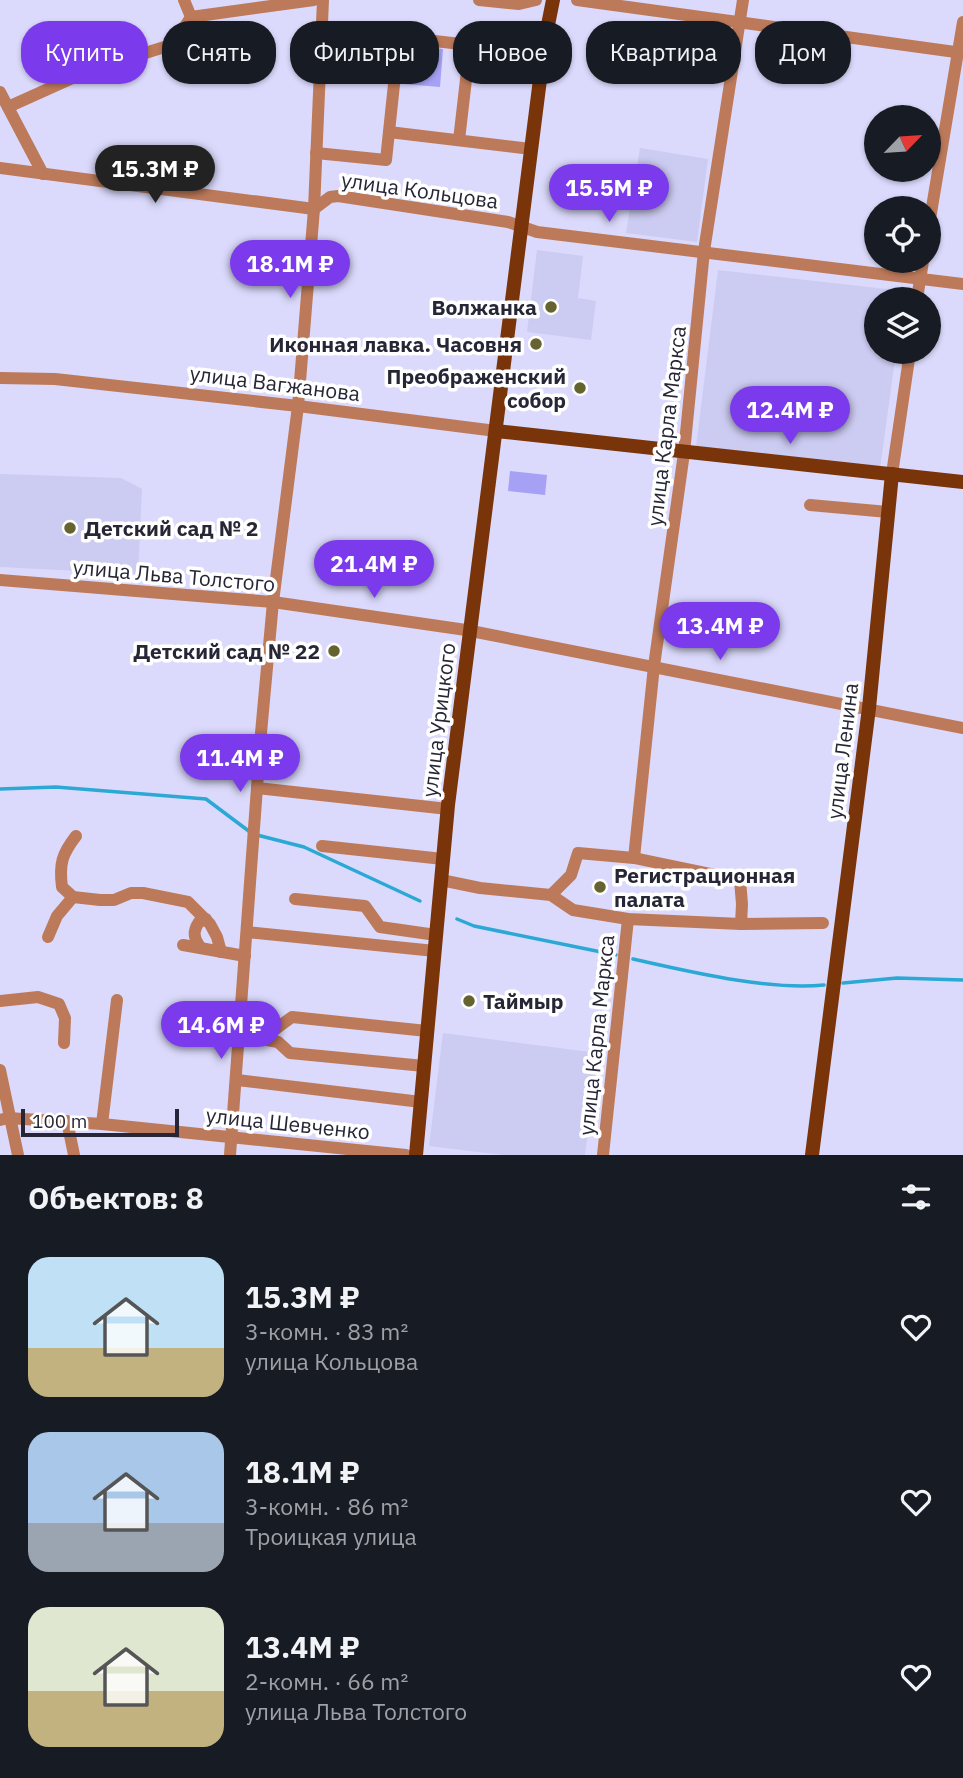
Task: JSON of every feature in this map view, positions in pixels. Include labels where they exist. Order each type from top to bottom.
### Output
[{"type":"main road","name":"улица Урицкого","points":[[416,1155],[448,809],[545,40],[553,0]]},
{"type":"main road","name":"улица Вагжанова","points":[[496,431],[963,482]]},
{"type":"main road","name":"улица Ленина","points":[[812,1155],[869,708],[892,474]]},
{"type":"street","points":[[184,0],[191,17]]},
{"type":"street","points":[[8,107],[88,71],[174,44],[191,17],[314,0]]},
{"type":"street","points":[[230,1155],[273,602],[298,405],[314,209],[323,0]]},
{"type":"street","points":[[479,0],[519,4],[536,0]]},
{"type":"street","points":[[577,0],[719,21]]},
{"type":"street","name":"улица Карла Маркса","points":[[740,21],[743,0]]},
{"type":"street","points":[[934,196],[963,22]]},
{"type":"street","points":[[741,24],[960,53]]},
{"type":"street","points":[[316,153],[386,160],[399,37],[470,45],[459,140]]},
{"type":"street","name":"улица Карла Маркса","points":[[634,858],[654,666],[684,453],[705,251],[730,84]]},
{"type":"street","points":[[0,92],[43,174]]},
{"type":"street","points":[[388,132],[531,149]]},
{"type":"street","name":"улица Кольцова","points":[[0,168],[314,209],[330,197],[338,196],[508,222],[537,232],[963,284]]},
{"type":"street","points":[[919,287],[921,273]]},
{"type":"street","name":"улица Ленина","points":[[892,474],[908,364]]},
{"type":"street","name":"улица Вагжанова","points":[[0,379],[55,379],[298,405],[496,431]]},
{"type":"street","points":[[810,505],[888,512]]},
{"type":"street","name":"улица Льва Толстого","points":[[0,580],[273,602],[471,631],[963,728]]},
{"type":"street","points":[[257,788],[448,809]]},
{"type":"street","points":[[76,836],[63,853],[60,873],[62,887],[74,897],[114,900],[131,893],[143,893],[188,902],[205,919],[217,937],[220,952]]},
{"type":"street","points":[[322,846],[443,859]]},
{"type":"street","points":[[551,895],[571,875],[578,853],[634,858],[740,880],[741,924]]},
{"type":"street","points":[[441,880],[480,888],[551,895],[573,910],[628,919],[741,924],[823,923]]},
{"type":"street","points":[[48,937],[57,916],[74,897]]},
{"type":"street","points":[[295,899],[365,906],[380,927],[436,935]]},
{"type":"street","points":[[201,948],[195,940],[194,929],[205,919]]},
{"type":"street","name":"улица Карла Маркса","points":[[603,1155],[628,919]]},
{"type":"street","points":[[247,932],[435,951]]},
{"type":"street","points":[[183,945],[245,956]]},
{"type":"street","points":[[0,1001],[38,997],[59,1004],[65,1018],[64,1042]]},
{"type":"street","points":[[102,1124],[117,1000]]},
{"type":"street","points":[[261,1039],[292,1017],[427,1031]]},
{"type":"street","points":[[239,1036],[278,1042],[290,1053],[424,1066]]},
{"type":"street","points":[[0,1070],[4,1119],[18,1155]]},
{"type":"street","points":[[237,1080],[421,1102]]},
{"type":"street","name":"улица Шевченко","points":[[4,1119],[102,1124],[406,1155]]},
{"type":"street","points":[[67,1121],[74,1155]]},
{"type":"shaded area","points":[[439,49],[443,49],[440,87],[404,84],[439,84]]},
{"type":"shaded area","points":[[640,148],[708,159],[697,242],[626,233]]},
{"type":"shaded area","points":[[537,250],[583,256],[578,298],[596,301],[591,340],[527,332]]},
{"type":"shaded area","points":[[718,270],[869,287],[864,287],[864,364],[894,364],[880,469],[696,447]]},
{"type":"shaded area","points":[[510,471],[547,475],[545,495],[508,491]]},
{"type":"shaded area","name":"Детский сад № 2","points":[[0,474],[121,478],[142,489],[138,574],[0,567]]},
{"type":"shaded area","points":[[443,1033],[598,1053],[585,1155],[503,1155],[429,1146]]},
{"type":"waterway","points":[[0,789],[56,787],[206,799],[250,832]]},
{"type":"waterway","points":[[257,835],[304,847],[420,901]]},
{"type":"waterway","points":[[457,919],[474,926],[616,955]]},
{"type":"waterway","points":[[633,959],[754,983],[824,985]]},
{"type":"waterway","points":[[843,983],[897,978],[963,980]]},
{"type":"place","name":"Волжанка","points":[[551,307]]},
{"type":"place","name":"Иконная лавка. Часовня","points":[[536,344]]},
{"type":"place","name":"Преображенский собор","points":[[580,388]]},
{"type":"place","name":"Детский сад № 2","points":[[70,528]]},
{"type":"place","name":"Детский сад № 22","points":[[334,651]]},
{"type":"place","name":"Регистрационная палата","points":[[600,887]]},
{"type":"place","name":"Таймыр","points":[[469,1001]]}]
